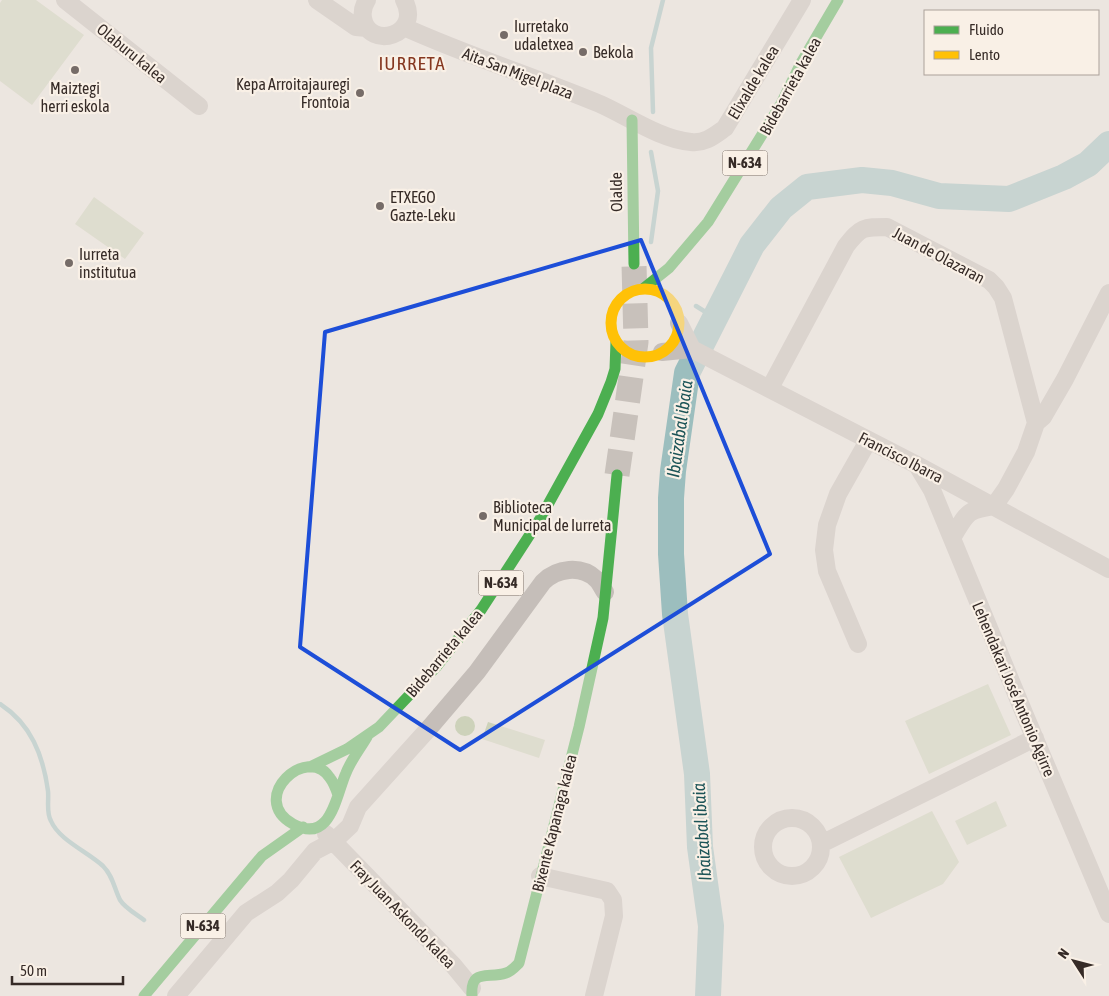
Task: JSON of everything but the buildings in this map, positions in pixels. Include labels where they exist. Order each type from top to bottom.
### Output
[{"type":"main road","points":[[781,104],[799,49],[829,0]]},
{"type":"main road","name":"Bidebarrieta kalea","points":[[708,222],[781,104],[801,63],[838,0]]},
{"type":"main road","name":"N-634","points":[[781,104],[803,83],[808,75]]},
{"type":"main road","name":"Olalde","points":[[632,120],[634,264]]},
{"type":"main road","name":"N-634","points":[[694,255],[708,222]]},
{"type":"main road","name":"N-634","points":[[616,342],[610,322],[612,311],[617,302],[634,290],[644,288],[669,268],[708,222]]},
{"type":"main road","points":[[644,288],[663,294],[671,300],[678,316]]},
{"type":"main road","points":[[637,366],[672,344],[677,335],[681,290]]},
{"type":"main road","points":[[616,342],[624,350],[634,355],[654,354]]},
{"type":"main road","points":[[602,407],[614,372],[616,342]]},
{"type":"main road","name":"N-634","points":[[602,407],[621,384]]},
{"type":"main road","name":"Bidebarrieta kalea","points":[[367,736],[433,671],[473,621],[513,566],[549,505],[602,407]]},
{"type":"main road","points":[[605,592],[617,475]]},
{"type":"main road","name":"Bixente Kapanaga kalea","points":[[472,992],[477,979],[481,976],[505,974],[512,971],[519,963],[579,727],[602,618],[605,592]]},
{"type":"main road","points":[[308,827],[294,825],[278,815],[277,802],[280,783],[293,770],[310,767],[334,756],[367,736]]},
{"type":"main road","points":[[262,856],[308,827],[326,822],[332,815],[344,776],[367,736]]},
{"type":"main road","points":[[310,767],[326,772],[332,778],[336,785],[337,799]]},
{"type":"main road","points":[[262,856],[269,838]]},
{"type":"main road","name":"N-634","points":[[144,996],[262,856]]},
{"type":"street","name":"Olaburu kalea","points":[[65,0],[199,106]]},
{"type":"street","points":[[317,0],[356,27],[367,28],[379,36],[399,32],[404,27],[408,14],[404,0]]},
{"type":"street","name":"Elixalde kalea","points":[[632,120],[680,141],[694,143],[710,139],[725,128],[802,0]]},
{"type":"street","points":[[332,11],[366,2]]},
{"type":"street","points":[[366,2],[362,16],[367,28]]},
{"type":"street","name":"Aita San Migel plaza","points":[[404,27],[436,42],[601,105],[632,120]]},
{"type":"street","name":"Juan de Olazaran","points":[[770,388],[846,246],[857,231],[869,227],[887,227],[989,280],[996,287],[1003,298],[1036,423]]},
{"type":"street","points":[[952,538],[966,514],[979,508],[994,506],[1006,489],[1026,452],[1036,423],[1043,417],[1065,379],[1109,293]]},
{"type":"street","points":[[654,354],[692,349],[678,316]]},
{"type":"street","name":"Francisco Ibarra","points":[[692,349],[917,465],[1109,570]]},
{"type":"street","points":[[858,644],[827,571],[824,550],[827,525],[838,494],[868,441]]},
{"type":"street","name":"Lehendakari José Antonio Agirre","points":[[917,465],[932,490],[1109,914]]},
{"type":"street","points":[[176,996],[246,914],[277,893],[291,880],[315,851],[334,841],[348,829],[358,807],[477,672],[543,582],[551,574],[569,570],[584,572],[596,579],[605,592]]},
{"type":"street","points":[[821,844],[1035,738]]},
{"type":"street","points":[[337,799],[348,829]]},
{"type":"street","name":"Fray Juan Askondo kalea","points":[[308,827],[328,835],[334,841],[453,965],[472,992]]},
{"type":"street","points":[[540,876],[606,891],[613,900],[614,916],[594,996]]},
{"type":"highlighted area","points":[[641,240],[770,554],[460,750],[300,647],[325,332]]},
{"type":"green space","points":[[2,0],[36,0],[84,35],[32,105],[0,81],[0,3]]},
{"type":"green space","points":[[94,197],[144,233],[125,259],[75,224]]},
{"type":"green space","points":[[988,684],[1011,735],[929,774],[905,721]]},
{"type":"green space","points":[[465,716],[472,719],[475,726],[472,733],[465,736],[458,733],[455,726],[458,719]]},
{"type":"green space","points":[[488,722],[545,740],[539,758],[482,739]]},
{"type":"green space","points":[[996,801],[1007,826],[967,845],[955,821]]},
{"type":"green space","points":[[932,811],[959,862],[943,884],[871,918],[839,857]]},
{"type":"waterway","points":[[653,112],[651,48],[663,0]]},
{"type":"waterway","name":"Ibaizabal ibaia","points":[[708,996],[711,926],[700,847],[697,774],[675,614],[671,554],[673,471],[687,373],[752,245],[781,208],[807,187],[862,180],[892,183],[939,196],[1009,199],[1064,177],[1088,164],[1109,144]]},
{"type":"waterway","points":[[651,152],[658,191],[651,242]]},
{"type":"waterway","points":[[696,306],[715,318]]},
{"type":"waterway","points":[[0,704],[20,721],[39,753],[46,778],[49,818],[55,828],[67,840],[103,866],[111,878],[122,903],[144,920]]},
{"type":"tunnel","points":[[617,475],[636,342],[634,264]]},
{"type":"traffic: fast","points":[[644,288],[669,268],[708,222],[781,104],[801,63],[838,0]]},
{"type":"traffic: fast","points":[[632,120],[634,264]]},
{"type":"traffic: fast","points":[[310,767],[347,749],[379,727],[436,667],[481,610],[540,519],[598,414],[615,369],[616,342]]},
{"type":"traffic: fast","points":[[472,996],[472,987],[477,978],[506,973],[519,963],[579,727],[603,618],[617,475]]},
{"type":"traffic: fast","points":[[338,795],[334,784],[330,778],[320,769],[308,767],[296,770],[286,778],[279,789],[276,801],[280,813],[293,824],[306,829],[316,828],[324,823],[335,804],[348,768],[367,737]]},
{"type":"traffic: fast","points":[[144,996],[262,856],[303,827]]},
{"type":"traffic: slow","points":[[652,289],[664,295],[673,304],[679,316],[679,323],[677,336],[669,347],[652,357],[638,357],[621,347],[613,336],[611,316],[621,299],[632,291],[652,289]]},
{"type":"place","name":"Iurretako udaletxea","points":[[504,35]]},
{"type":"place","name":"Bekola","points":[[583,52]]},
{"type":"place","name":"Maiztegi herri eskola","points":[[75,70]]},
{"type":"place","name":"Kepa Arroitajauregi Frontoia","points":[[360,93]]},
{"type":"place","name":"ETXEGO Gazte-Leku","points":[[380,206]]},
{"type":"place","name":"Iurreta institutua","points":[[69,263]]},
{"type":"place","name":"Biblioteca Municipal de Iurreta","points":[[483,516]]},
{"type":"district","name":"IURRETA","points":[[412,63]]}]
